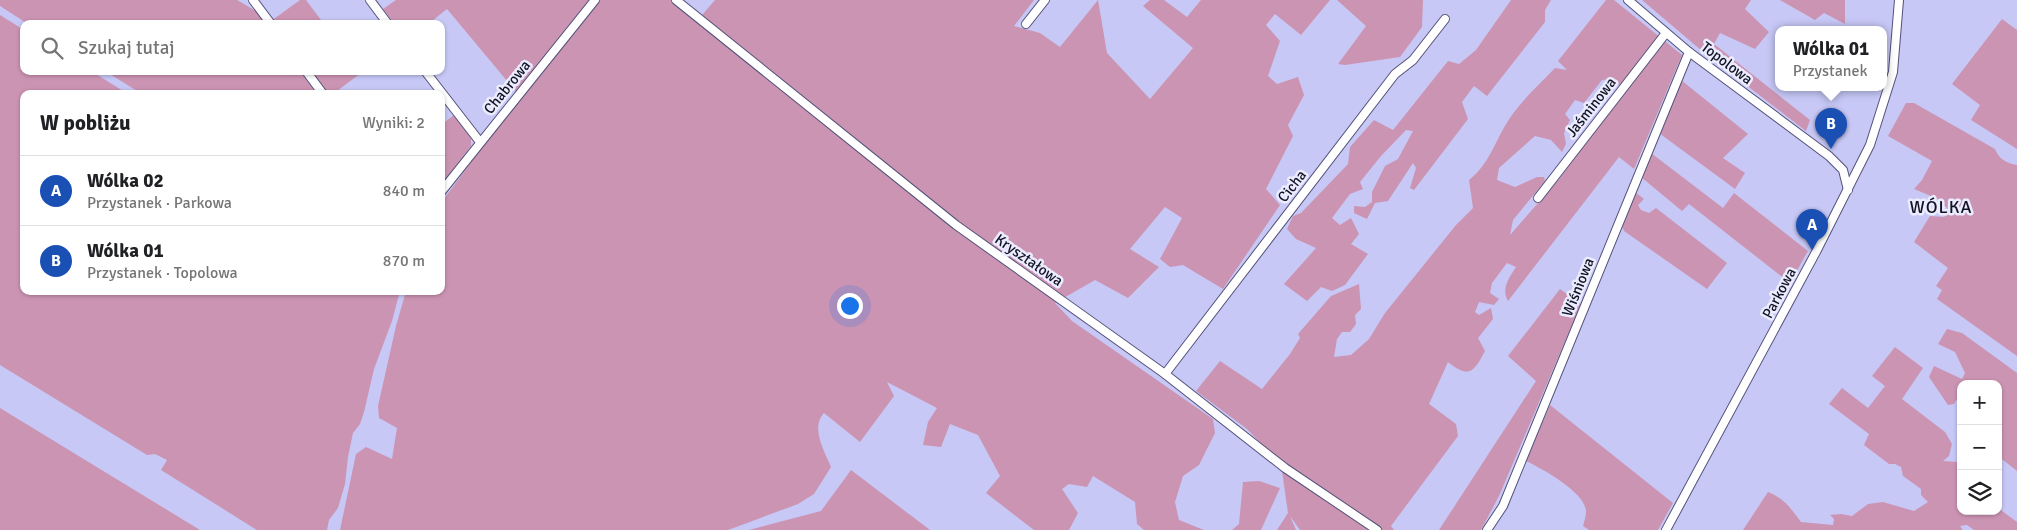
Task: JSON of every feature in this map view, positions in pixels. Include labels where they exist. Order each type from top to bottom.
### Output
[{"type":"street","points":[[253,0],[268,20]]},
{"type":"street","points":[[370,0],[385,20]]},
{"type":"street","name":"Chabrowa","points":[[445,187],[595,0]]},
{"type":"street","name":"Kryształowa","points":[[676,0],[956,225],[1165,374],[1279,464],[1376,530]]},
{"type":"street","points":[[1026,24],[1045,0]]},
{"type":"street","name":"Topolowa","points":[[1628,0],[1689,52],[1829,156],[1843,170],[1848,190]]},
{"type":"street","name":"Parkowa","points":[[1666,530],[1848,190],[1870,145],[1893,72],[1899,0]]},
{"type":"street","name":"Cicha","points":[[1165,374],[1395,74],[1413,60],[1445,18]]},
{"type":"street","name":"Jaśminowa","points":[[1538,198],[1666,33]]},
{"type":"street","name":"Wiśniowa","points":[[1487,530],[1503,506],[1689,52]]},
{"type":"street","points":[[309,75],[320,90]]},
{"type":"street","points":[[428,75],[440,90]]},
{"type":"street","points":[[445,97],[480,142]]},
{"type":"shaded area","points":[[0,0],[237,0],[256,11],[262,20],[22,20],[0,6]]},
{"type":"shaded area","points":[[300,0],[306,0],[321,20],[272,20]]},
{"type":"shaded area","points":[[396,0],[592,0],[517,93],[447,9],[433,20],[392,20],[383,9]]},
{"type":"shaded area","points":[[599,0],[674,0],[672,3],[696,22],[715,0],[1034,0],[1014,26],[1040,33],[1060,47],[1098,0],[1107,53],[1150,99],[1193,48],[1143,6],[1150,0],[1164,0],[1187,17],[1201,0],[1330,0],[1301,35],[1275,14],[1266,25],[1280,41],[1268,76],[1277,84],[1298,77],[1304,95],[1288,125],[1293,136],[1266,189],[1280,205],[1223,289],[1183,265],[1170,267],[1160,259],[1182,218],[1165,207],[1130,249],[1159,267],[1128,298],[1095,280],[1055,303],[1072,321],[1213,419],[1215,433],[1199,465],[1183,476],[1175,502],[1179,520],[1204,530],[1144,530],[1137,524],[1135,502],[1093,476],[1087,487],[1069,484],[1062,489],[1078,513],[1069,530],[1034,530],[986,493],[1000,476],[978,435],[950,424],[941,447],[923,445],[928,422],[937,408],[887,382],[894,396],[860,442],[824,413],[820,419],[818,433],[831,467],[814,494],[798,504],[728,530],[340,530],[356,454],[366,447],[392,459],[397,428],[379,418],[378,406],[396,326],[405,295],[445,295],[445,198],[480,150]]},
{"type":"shaded area","points":[[1337,0],[1423,0],[1422,27],[1400,57],[1345,65],[1338,64],[1366,26]]},
{"type":"shaded area","points":[[1511,0],[1551,0],[1545,10],[1545,22],[1487,96],[1474,86],[1462,102],[1468,119],[1414,190],[1410,188],[1416,168],[1413,163],[1388,201],[1375,203],[1367,219],[1354,213],[1354,206],[1365,207],[1372,202],[1372,192],[1385,166],[1398,159],[1413,131],[1406,130],[1381,156],[1360,182],[1363,189],[1350,194],[1332,218],[1340,225],[1351,218],[1359,234],[1351,244],[1368,254],[1345,285],[1332,291],[1321,287],[1307,301],[1284,284],[1316,248],[1296,239],[1287,229],[1293,216],[1301,213],[1348,164],[1350,147],[1374,120],[1393,130],[1448,61],[1459,64],[1476,50]]},
{"type":"shaded area","points":[[1606,0],[1614,0],[1682,55],[1634,169],[1619,157],[1508,301],[1505,292],[1506,287],[1516,267],[1507,263],[1492,283],[1490,293],[1499,299],[1494,305],[1479,302],[1475,312],[1479,315],[1491,308],[1493,319],[1478,338],[1485,351],[1478,364],[1470,371],[1461,370],[1448,362],[1429,404],[1456,424],[1458,436],[1391,526],[1394,530],[1300,530],[1290,516],[1296,530],[1277,530],[1288,513],[1281,464],[1247,429],[1196,391],[1220,361],[1262,389],[1290,354],[1300,338],[1298,334],[1331,296],[1359,284],[1361,309],[1355,315],[1356,324],[1350,332],[1342,332],[1337,339],[1334,357],[1351,355],[1369,339],[1385,313],[1456,225],[1473,208],[1469,180],[1483,166],[1512,115],[1555,68],[1567,70],[1558,61]],"holes":[[[1602,80],[1615,82],[1624,91],[1560,178],[1510,235],[1513,220],[1545,181],[1544,177],[1537,177],[1515,187],[1497,180],[1499,168],[1535,136],[1551,140],[1562,152],[1566,144],[1564,133],[1570,120],[1565,114],[1575,100],[1584,103]]]},
{"type":"shaded area","points":[[1642,0],[1751,0],[1745,9],[1769,32],[1755,49],[1720,33],[1714,44],[1810,120],[1806,131],[1702,51]]},
{"type":"shaded area","points":[[1780,0],[1845,0],[1845,24],[1824,13],[1815,20]]},
{"type":"shaded area","points":[[0,15],[20,28],[20,75],[97,75],[122,90],[20,90],[20,295],[399,295],[392,321],[374,369],[364,412],[360,424],[353,433],[345,484],[338,508],[329,520],[327,530],[257,530],[161,470],[167,460],[155,454],[147,455],[0,365]]},
{"type":"shaded area","points":[[2002,19],[2017,30],[2017,149],[1971,120],[1980,105],[1952,84]]},
{"type":"shaded area","points":[[111,75],[303,75],[314,90],[136,90]]},
{"type":"shaded area","points":[[312,75],[358,75],[338,90],[322,90]]},
{"type":"shaded area","points":[[1681,80],[1748,134],[1723,158],[1745,173],[1735,189],[1659,133]]},
{"type":"shaded area","points":[[1906,103],[1914,103],[1995,149],[2003,160],[2017,165],[2017,356],[1937,299],[1942,290],[1936,286],[1948,268],[1914,242],[1930,216],[1944,217],[1948,214],[1947,208],[1938,199],[1914,189],[1922,180],[1932,161],[1888,136]]},
{"type":"shaded area","points":[[454,115],[471,138],[471,146],[445,180],[445,122]]},
{"type":"shaded area","points":[[1651,153],[1723,208],[1734,193],[1808,251],[1790,283],[1689,204],[1682,211],[1641,177]]},
{"type":"shaded area","points":[[1635,192],[1644,199],[1638,205],[1641,210],[1649,213],[1656,208],[1727,263],[1707,289],[1624,231],[1621,224]]},
{"type":"shaded area","points":[[1560,289],[1581,304],[1499,496],[1481,530],[1439,530],[1536,381],[1508,356]]},
{"type":"shaded area","points":[[1947,329],[1962,333],[2017,373],[2017,471],[2002,459],[2002,380],[1957,380],[1957,399],[1954,404],[1948,405],[1929,377],[1934,366],[1962,379],[1965,373],[1955,352],[1938,344]]},
{"type":"shaded area","points":[[1895,347],[1923,368],[1902,399],[1945,432],[1952,444],[1949,456],[1943,461],[1957,462],[1957,515],[2002,515],[2002,511],[2017,522],[2017,530],[1974,530],[1967,525],[1960,526],[1963,530],[1743,530],[1768,492],[1783,501],[1801,522],[1833,525],[1834,519],[1830,515],[1852,516],[1868,504],[1883,502],[1914,511],[1928,502],[1921,495],[1921,489],[1903,476],[1901,467],[1889,464],[1864,445],[1869,434],[1829,404],[1842,388],[1868,408],[1885,386],[1872,376]]},
{"type":"shaded area","points":[[1550,405],[1673,503],[1658,530],[1589,530],[1583,526],[1586,511],[1584,504],[1578,496],[1542,469],[1526,461]]},
{"type":"shaded area","points":[[0,408],[200,530],[0,530]]},
{"type":"shaded area","points":[[851,470],[930,530],[749,530],[821,511]]},
{"type":"shaded area","points":[[1259,481],[1280,488],[1261,530],[1232,530],[1239,524],[1243,482]]},
{"type":"place","name":"Wólka 01","points":[[1831,149]]},
{"type":"place","name":"Wólka 02","points":[[1812,250]]},
{"type":"district","name":"WÓLKA","points":[[1941,207]]}]
